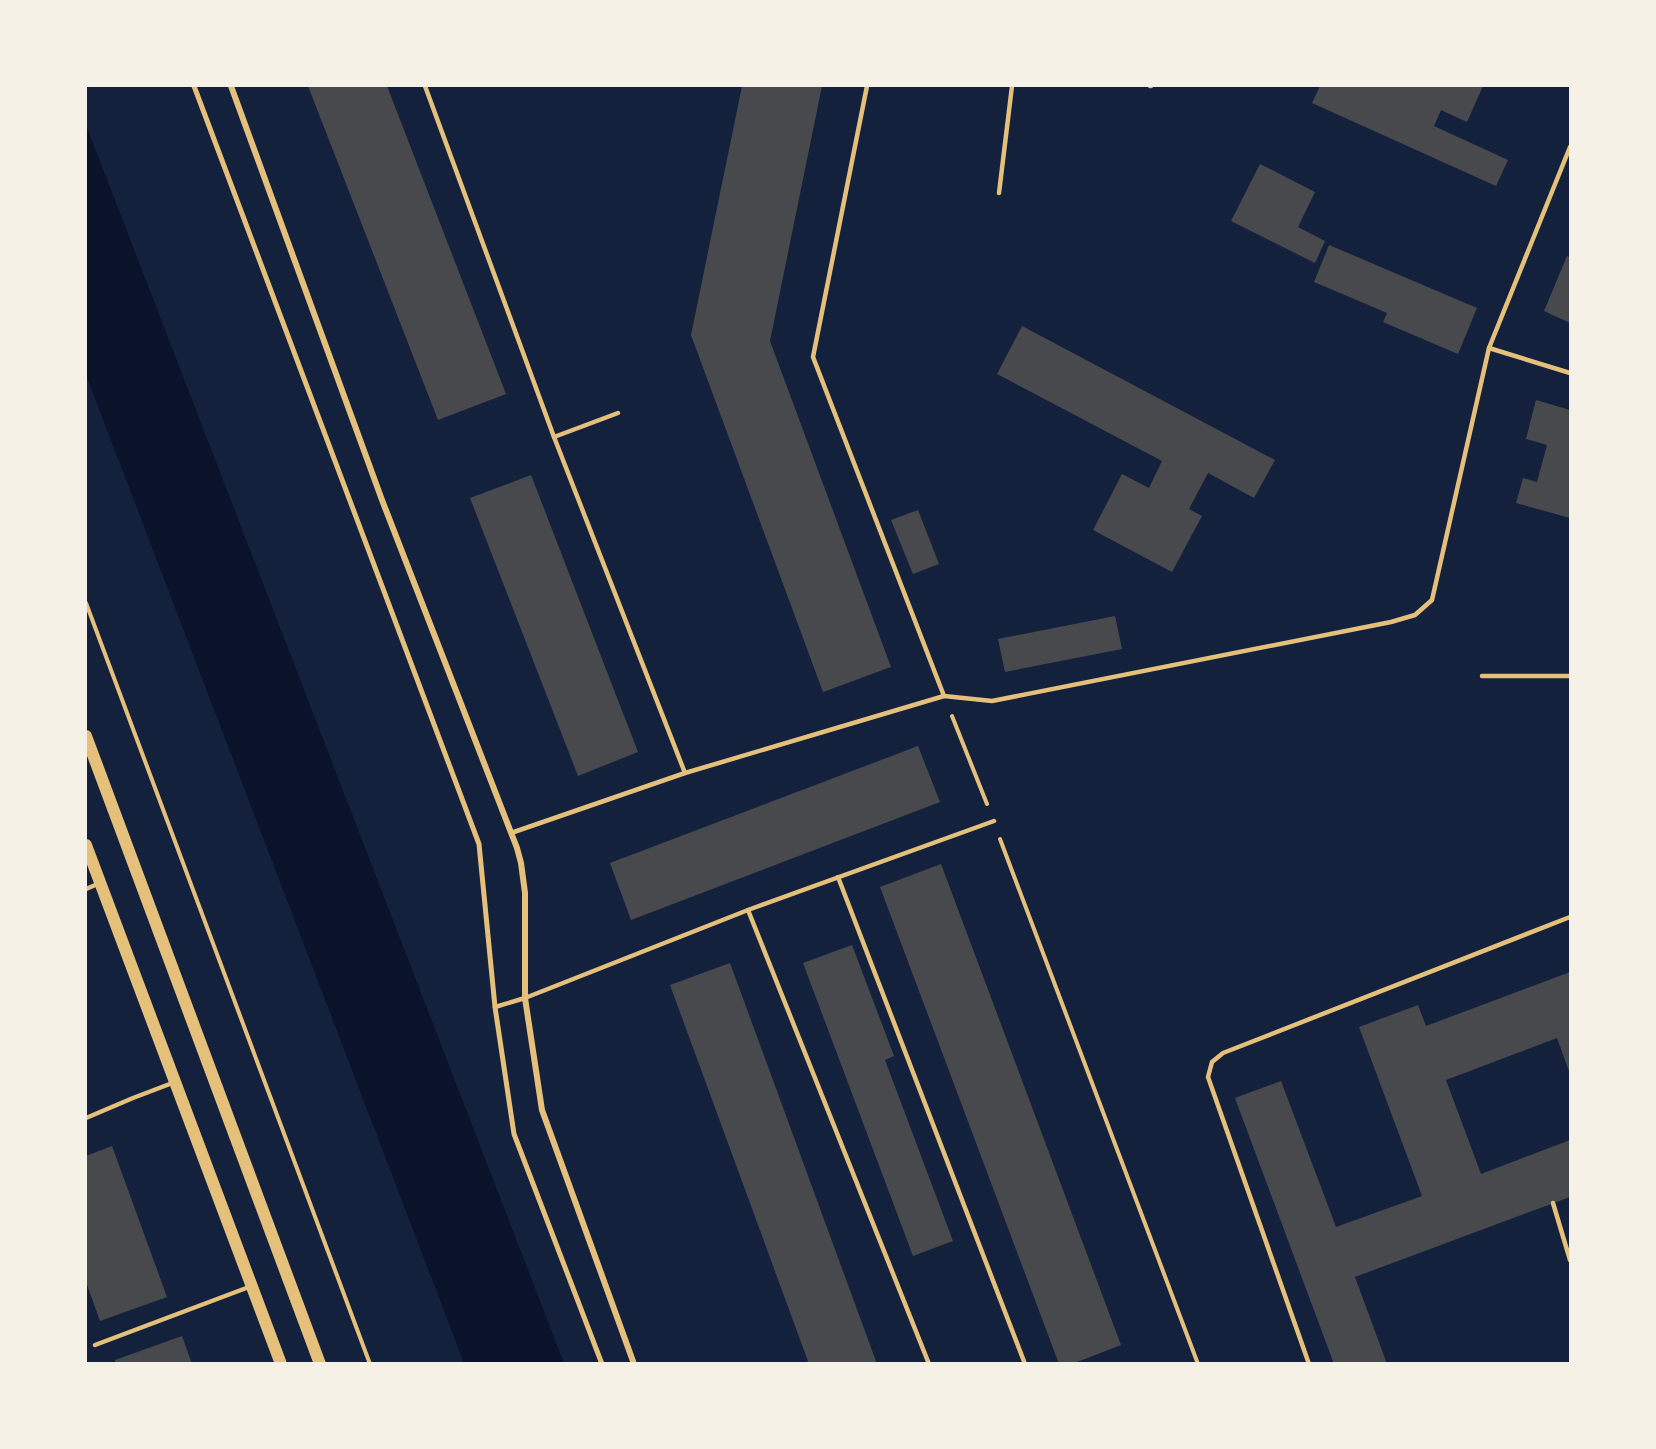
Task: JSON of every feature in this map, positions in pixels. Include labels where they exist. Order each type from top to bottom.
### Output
[{"type":"main road","points":[[86,736],[320,1364]]},
{"type":"main road","points":[[86,845],[281,1364]]},
{"type":"street","points":[[194,86],[478,844],[495,1007],[514,1134],[602,1364]]},
{"type":"street","points":[[231,86],[382,500],[512,833],[524,877],[525,998],[542,1110],[634,1364]]},
{"type":"lane","points":[[425,86],[554,438],[685,773]]},
{"type":"lane","points":[[867,86],[813,357],[945,696]]},
{"type":"lane","points":[[999,193],[1012,86]]},
{"type":"lane","points":[[512,833],[685,773],[945,696],[992,701],[1391,622],[1415,615],[1432,600],[1489,348],[1570,147]]},
{"type":"lane","points":[[1489,348],[1570,373]]},
{"type":"lane","points":[[554,438],[618,413]]},
{"type":"lane","points":[[1482,676],[1570,676]]},
{"type":"lane","points":[[495,1007],[525,998],[748,910],[994,821]]},
{"type":"lane","points":[[838,877],[1025,1364]]},
{"type":"lane","points":[[86,889],[100,884]]},
{"type":"lane","points":[[748,910],[929,1364]]},
{"type":"lane","points":[[1309,1364],[1208,1077],[1212,1062],[1223,1053],[1570,917]]},
{"type":"lane","points":[[86,1118],[175,1082]]},
{"type":"lane","points":[[1553,1203],[1570,1260]]},
{"type":"lane","points":[[95,1345],[252,1286]]},
{"type":"path","points":[[86,603],[370,1364]]},
{"type":"path","points":[[945,696],[1198,1364]]},
{"type":"water","points":[[86,125],[564,1363],[464,1363],[86,375]]},
{"type":"building","points":[[308,86],[387,86],[506,394],[438,420]]},
{"type":"building","points":[[742,86],[822,86],[770,341],[891,667],[823,692],[691,335]]},
{"type":"building","points":[[1320,86],[1483,86],[1467,122],[1441,110],[1434,126],[1508,160],[1496,186],[1312,103]]},
{"type":"building","points":[[1260,164],[1315,192],[1298,227],[1325,241],[1315,263],[1231,221]]},
{"type":"building","points":[[1329,245],[1477,308],[1458,354],[1383,322],[1387,313],[1314,282]]},
{"type":"building","points":[[1567,256],[1570,258],[1570,323],[1544,311]]},
{"type":"building","points":[[1022,326],[1275,460],[1254,498],[1208,473],[1189,509],[1202,516],[1172,572],[1093,530],[1122,474],[1149,488],[1162,461],[997,374]]},
{"type":"building","points":[[1536,400],[1570,410],[1570,518],[1516,503],[1523,478],[1537,482],[1547,445],[1526,439]]},
{"type":"building","points":[[531,475],[638,752],[578,776],[470,498]]},
{"type":"building","points":[[918,510],[939,564],[913,574],[891,520]]},
{"type":"building","points":[[1115,616],[1122,649],[1005,672],[998,639]]},
{"type":"building","points":[[918,746],[940,802],[631,920],[610,863]]},
{"type":"building","points":[[941,864],[1121,1345],[1072,1364],[1059,1364],[880,887]]},
{"type":"building","points":[[852,945],[894,1056],[885,1060],[953,1241],[913,1256],[803,963]]},
{"type":"building","points":[[730,963],[877,1364],[809,1364],[670,985]]},
{"type":"building","points":[[1570,972],[1570,1074],[1557,1038],[1446,1080],[1481,1174],[1570,1140],[1570,1197],[1355,1277],[1387,1364],[1334,1364],[1235,1098],[1281,1081],[1336,1227],[1422,1196],[1359,1027],[1418,1005],[1426,1026]]},
{"type":"building","points":[[112,1146],[167,1297],[100,1321],[86,1282],[86,1156]]},
{"type":"building","points":[[182,1336],[192,1364],[116,1364],[115,1360]]}]
